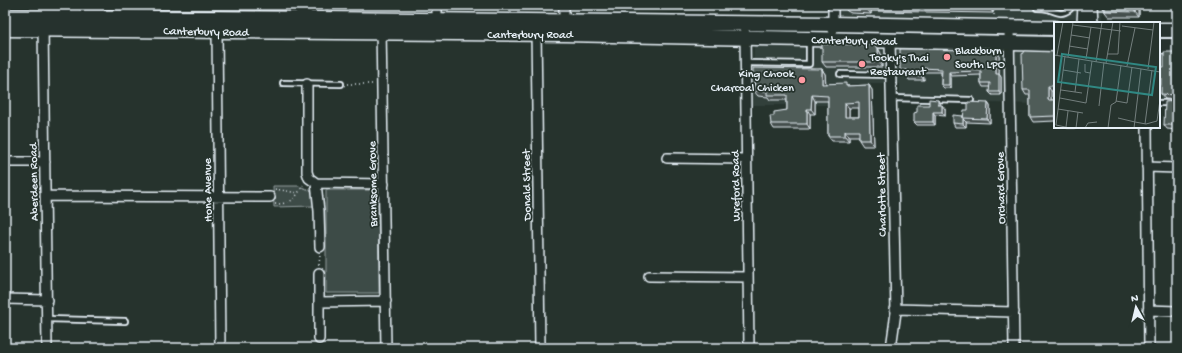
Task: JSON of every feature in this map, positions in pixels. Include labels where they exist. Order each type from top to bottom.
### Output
[{"type":"main road","name":"Canterbury Road","points":[[5,28],[75,17],[307,12],[381,26]]},
{"type":"main road","name":"Canterbury Road","points":[[5,16],[43,23]]},
{"type":"main road","name":"Canterbury Road","points":[[75,17],[217,31],[381,26],[564,28],[745,23],[1054,28]]},
{"type":"main road","name":"Canterbury Road","points":[[564,28],[745,38],[1054,44]]},
{"type":"main road","points":[[1160,30],[1177,30]]},
{"type":"main road","points":[[1160,46],[1177,46]]},
{"type":"street","points":[[437,5],[437,27]]},
{"type":"street","points":[[564,5],[564,28]]},
{"type":"street","points":[[832,40],[834,5]]},
{"type":"street","points":[[1083,22],[1084,5]]},
{"type":"street","points":[[1091,5],[1092,22]]},
{"type":"street","name":"Aberdeen Road","points":[[43,23],[47,348]]},
{"type":"street","name":"Wreford Road","points":[[745,23],[750,348]]},
{"type":"street","name":"Branksome Grove","points":[[381,26],[386,348]]},
{"type":"street","name":"Donald Street","points":[[536,28],[540,348]]},
{"type":"street","name":"Orchard Grove","points":[[1009,28],[1014,348]]},
{"type":"street","name":"Hone Avenue","points":[[217,31],[220,197],[220,348]]},
{"type":"street","name":"Charlotte Street","points":[[890,41],[896,309],[891,348]]},
{"type":"street","points":[[307,84],[307,172],[312,181],[319,211],[320,247]]},
{"type":"street","points":[[1147,128],[1149,348]]},
{"type":"street","points":[[668,158],[746,159]]},
{"type":"street","points":[[5,162],[45,162]]},
{"type":"street","points":[[1147,167],[1177,168]]},
{"type":"street","points":[[312,181],[384,184]]},
{"type":"street","points":[[45,196],[270,197]]},
{"type":"street","points":[[319,273],[319,339]]},
{"type":"street","points":[[649,276],[748,277]]},
{"type":"street","points":[[5,299],[47,300]]},
{"type":"street","points":[[319,302],[386,301]]},
{"type":"street","points":[[896,309],[1014,312]]},
{"type":"street","points":[[1148,310],[1177,311]]},
{"type":"lane","points":[[1037,8],[1045,8],[1057,14],[1062,14],[1070,9],[1071,5]]},
{"type":"lane","points":[[745,63],[809,64],[810,39]]},
{"type":"lane","points":[[840,74],[891,75]]},
{"type":"lane","points":[[283,83],[342,84]]},
{"type":"lane","points":[[891,98],[971,100]]},
{"type":"lane","points":[[1160,103],[1177,103]]},
{"type":"lane","points":[[47,319],[125,321]]},
{"type":"path","points":[[342,84],[382,84]]},
{"type":"path","points":[[298,193],[270,188],[270,197],[275,204],[286,204],[294,199],[298,193],[312,181]]},
{"type":"path","points":[[319,273],[320,247]]},
{"type":"shaded area","points":[[829,5],[1102,5],[1102,20],[829,15]]},
{"type":"shaded area","points":[[754,43],[1054,50],[1054,104],[900,102],[900,84],[827,84],[827,105],[752,105]]},
{"type":"shaded area","points":[[1160,53],[1177,53],[1177,106],[1160,105]]},
{"type":"shaded area","points":[[273,186],[299,186],[312,191],[314,206],[274,207]]},
{"type":"shaded area","points":[[326,190],[378,190],[379,293],[326,293]]},
{"type":"building","points":[[844,5],[990,5],[990,8],[867,6],[867,9],[847,8]]},
{"type":"building","points":[[1102,5],[1135,5],[1135,12],[1105,11],[1105,8],[1102,8]]},
{"type":"building","points":[[822,44],[872,45],[878,48],[878,62],[822,62]]},
{"type":"building","points":[[973,48],[990,48],[996,50],[996,74],[999,74],[999,92],[989,92],[990,83],[981,83],[981,71],[949,72],[949,85],[941,85],[942,69],[921,68],[921,76],[907,76],[907,70],[900,70],[900,49],[973,50]]},
{"type":"building","points":[[1024,51],[1054,52],[1054,86],[1048,86],[1048,100],[1054,100],[1054,116],[1030,117],[1030,90],[1023,90],[1022,54]]},
{"type":"building","points":[[1164,52],[1177,52],[1177,67],[1175,67],[1175,95],[1161,94],[1161,67],[1164,67]]},
{"type":"building","points":[[753,68],[822,69],[822,84],[846,83],[846,86],[869,85],[870,140],[859,140],[859,131],[845,131],[845,136],[828,136],[828,96],[812,95],[811,109],[807,109],[807,124],[771,124],[770,116],[774,116],[774,112],[787,110],[787,95],[767,95],[767,91],[754,91],[755,76],[753,76]],"holes":[[[859,102],[859,117],[845,117],[845,103]]]},
{"type":"building","points":[[929,99],[938,100],[938,105],[942,105],[942,112],[933,112],[933,122],[914,122],[914,113],[917,112],[917,105],[929,105]]},
{"type":"building","points":[[1175,101],[1177,105],[1177,125],[1164,125],[1165,102]]},
{"type":"building","points":[[968,102],[988,103],[987,119],[963,118],[964,110],[968,110]]},
{"type":"building","points":[[953,115],[963,116],[963,124],[953,123]]},
{"type":"place","name":"Blackburn South LPO","points":[[947,57]]},
{"type":"place","name":"Tooky's Thai Restaurant","points":[[862,64]]},
{"type":"place","name":"King Chook Charcoal Chicken","points":[[802,80]]}]
